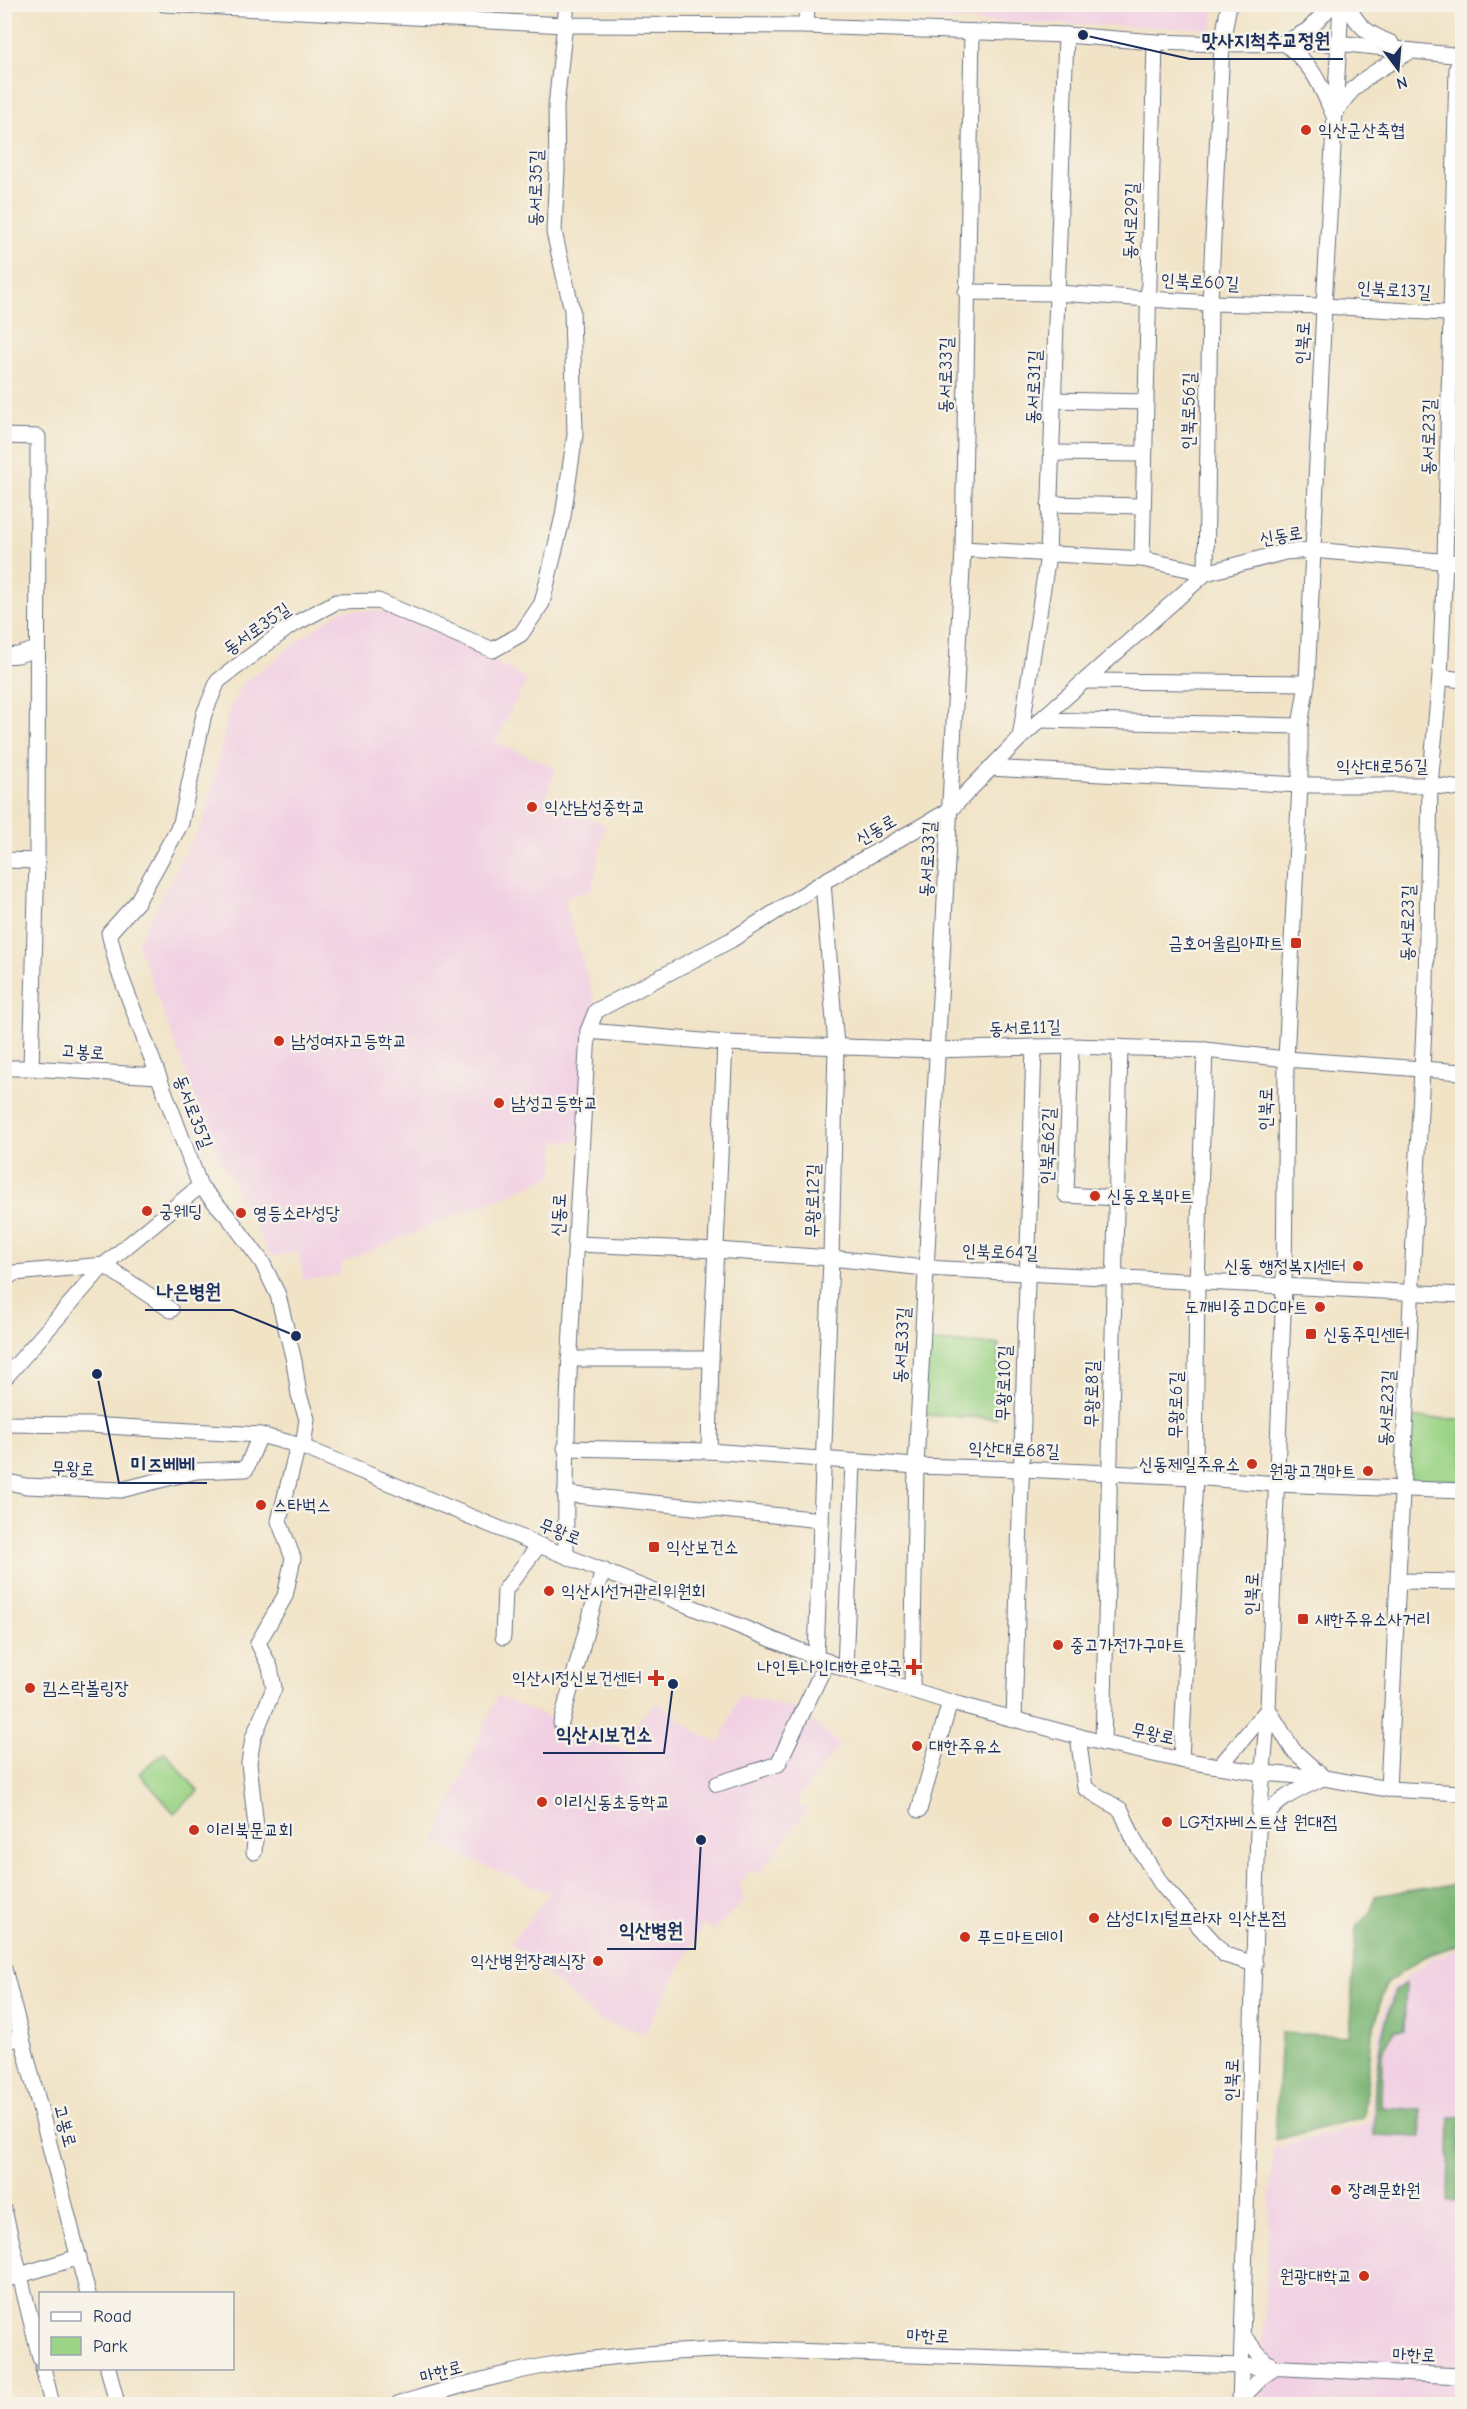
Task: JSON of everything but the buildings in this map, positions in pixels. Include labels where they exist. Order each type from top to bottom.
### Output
[{"type":"street","points":[[164,4],[565,26],[806,26],[1066,35],[1155,42],[1337,43],[1462,57]]},
{"type":"street","points":[[565,26],[567,4]]},
{"type":"street","points":[[806,26],[807,4]]},
{"type":"street","name":"인북로56길","points":[[1206,573],[1210,303],[1222,44],[1229,4]]},
{"type":"street","points":[[1285,43],[1308,30],[1332,4]]},
{"type":"street","name":"인북로","points":[[1240,2402],[1258,1831],[1268,1708],[1284,1287],[1286,1059],[1300,785],[1300,726],[1307,683],[1337,43],[1341,4]]},
{"type":"street","points":[[1347,4],[1353,16],[1369,34],[1411,51]]},
{"type":"street","name":"동서로35길","points":[[254,1852],[256,1827],[249,1763],[253,1738],[274,1688],[270,1667],[258,1643],[285,1596],[293,1558],[279,1521],[307,1419],[299,1395],[294,1360],[278,1295],[262,1262],[230,1219],[200,1186],[118,969],[109,933],[136,902],[181,824],[204,714],[218,681],[289,627],[336,602],[378,601],[493,650],[521,634],[542,603],[562,516],[575,435],[572,310],[554,232],[557,169],[556,106],[565,26]]},
{"type":"street","name":"동서로33길","points":[[912,1689],[916,1466],[963,549],[972,32]]},
{"type":"street","name":"동서로31길","points":[[1020,738],[1048,555],[1066,35]]},
{"type":"street","name":"동서로29길","points":[[1142,559],[1155,42]]},
{"type":"street","points":[[1285,43],[1306,61],[1316,74],[1334,116]]},
{"type":"street","points":[[1334,116],[1344,96],[1372,72],[1411,51]]},
{"type":"street","name":"동서로23길","points":[[1388,1789],[1400,1581],[1423,1070],[1430,785],[1440,677],[1445,560],[1455,468],[1457,68],[1462,57]]},
{"type":"street","name":"인북로60길","points":[[966,292],[1057,293],[1210,303],[1324,306]]},
{"type":"street","name":"인북로13길","points":[[1324,306],[1457,314]]},
{"type":"street","points":[[1053,400],[1146,402]]},
{"type":"street","points":[[4,436],[38,437],[37,861],[31,1068]]},
{"type":"street","points":[[1051,453],[1144,454]]},
{"type":"street","points":[[1049,504],[1143,506]]},
{"type":"street","points":[[963,549],[1142,559],[1206,573]]},
{"type":"street","name":"신동로","points":[[566,1555],[565,1448],[569,1359],[588,1031],[596,1011],[731,940],[823,882],[950,810],[1020,738],[1206,573],[1285,552],[1312,550],[1462,563]]},
{"type":"street","points":[[4,656],[18,655],[37,649]]},
{"type":"street","points":[[1440,677],[1462,680]]},
{"type":"street","points":[[1086,681],[1307,683]]},
{"type":"street","points":[[1041,720],[1300,726]]},
{"type":"street","points":[[990,768],[1300,785]]},
{"type":"street","name":"익산대로56길","points":[[1300,785],[1430,785],[1462,789]]},
{"type":"street","points":[[4,860],[37,861]]},
{"type":"street","name":"무왕로12길","points":[[822,1658],[821,1520],[836,1046],[823,882]]},
{"type":"street","name":"동서로11길","points":[[588,1031],[725,1043],[936,1050],[1120,1047],[1205,1050],[1286,1059],[1462,1072]]},
{"type":"street","points":[[709,1451],[725,1043]]},
{"type":"street","name":"무왕로10길","points":[[1014,1720],[1034,1047]]},
{"type":"street","name":"인북로62길","points":[[1071,1047],[1066,1196],[1117,1198]]},
{"type":"street","name":"무왕로8길","points":[[1103,1743],[1120,1047]]},
{"type":"street","name":"무왕로6길","points":[[1181,1760],[1195,1477],[1197,1282],[1205,1050]]},
{"type":"street","name":"고봉로","points":[[4,1068],[158,1076]]},
{"type":"street","points":[[4,1379],[104,1265],[200,1186]]},
{"type":"street","name":"인북로64길","points":[[577,1244],[716,1250],[831,1258],[925,1268],[1462,1295]]},
{"type":"street","points":[[4,1280],[14,1273],[104,1265],[171,1310]]},
{"type":"street","points":[[569,1359],[711,1359]]},
{"type":"street","name":"무왕로","points":[[4,1424],[89,1425],[260,1436],[301,1446],[845,1669],[950,1702],[1103,1743],[1181,1760],[1262,1773],[1323,1778],[1388,1789],[1462,1793]]},
{"type":"street","name":"무왕로","points":[[4,1481],[26,1486],[121,1490],[196,1471],[246,1469],[260,1436]]},
{"type":"street","name":"익산대로68길","points":[[565,1448],[709,1451],[916,1466],[1110,1473],[1275,1484],[1462,1491]]},
{"type":"street","points":[[845,1669],[853,1462]]},
{"type":"street","points":[[565,1494],[821,1520]]},
{"type":"street","points":[[503,1637],[505,1590],[539,1545]]},
{"type":"street","points":[[561,1723],[603,1570]]},
{"type":"street","points":[[1400,1581],[1462,1582]]},
{"type":"street","points":[[717,1784],[778,1764],[822,1658]]},
{"type":"street","points":[[919,1810],[950,1702]]},
{"type":"street","points":[[1220,1766],[1268,1708],[1293,1750],[1323,1778],[1295,1791],[1268,1810],[1258,1831]]},
{"type":"street","points":[[1078,1736],[1085,1788],[1120,1810],[1135,1842],[1162,1885],[1225,1955],[1255,1964]]},
{"type":"street","name":"고봉로","points":[[4,1969],[88,2292]]},
{"type":"street","points":[[4,2042],[21,2037]]},
{"type":"street","points":[[4,2210],[39,2354]]},
{"type":"street","points":[[4,2280],[79,2257]]},
{"type":"street","points":[[1240,2402],[1263,2376],[1275,2368],[1264,2360],[1243,2336]]},
{"type":"street","name":"마한로","points":[[398,2404],[449,2389],[544,2367],[652,2353],[735,2349],[1242,2366],[1462,2376]]},
{"type":"street","points":[[44,2370],[52,2404]]},
{"type":"street","points":[[108,2370],[117,2404]]},
{"type":"shaded area","points":[[934,5],[1214,5],[1213,29],[933,20]]},
{"type":"shaded area","points":[[343,610],[401,612],[527,679],[495,742],[557,768],[546,796],[605,825],[592,889],[564,899],[596,1005],[578,1141],[556,1141],[553,1176],[343,1262],[339,1276],[304,1280],[298,1252],[271,1257],[215,1149],[137,943],[206,815],[229,711],[241,685],[325,621]]},
{"type":"shaded area","points":[[739,1695],[802,1711],[840,1745],[796,1802],[807,1810],[759,1875],[751,1869],[740,1885],[744,1901],[713,1930],[703,1925],[644,2034],[599,2020],[511,1943],[550,1893],[433,1844],[497,1696],[648,1759],[623,1736],[657,1702],[701,1735],[720,1744]]},
{"type":"shaded area","name":"원광대학교","points":[[1462,1947],[1462,2404],[1259,2404],[1273,2148],[1370,2123],[1378,2036],[1391,1989],[1430,1959]]},
{"type":"green space","points":[[925,1342],[999,1344],[996,1418],[923,1415]]},
{"type":"green space","points":[[1410,1418],[1462,1419],[1462,1481],[1408,1480]]},
{"type":"green space","points":[[165,1752],[198,1791],[174,1813],[139,1773]]},
{"type":"green space","points":[[1462,1884],[1462,1943],[1422,1958],[1386,1984],[1372,2036],[1364,2117],[1275,2140],[1281,2033],[1349,2036],[1356,1927],[1372,1911],[1375,1896]]},
{"type":"green space","points":[[1406,1983],[1404,2030],[1394,2030],[1382,2054],[1381,2107],[1421,2110],[1422,2137],[1374,2135],[1375,2082],[1381,2039],[1395,1990]]},
{"type":"green space","points":[[1450,2117],[1462,2117],[1457,2201],[1448,2200]]},
{"type":"place","name":"맛사지척추교정원","points":[[1083,35]]},
{"type":"place","name":"익산군산축협","points":[[1306,130]]},
{"type":"place","name":"익산남성중학교","points":[[532,807]]},
{"type":"place","name":"금호어울림아파트","points":[[1296,943]]},
{"type":"place","name":"남성여자고등학교","points":[[279,1041]]},
{"type":"place","name":"남성고등학교","points":[[499,1103]]},
{"type":"place","name":"신동오복마트","points":[[1095,1196]]},
{"type":"place","name":"궁웨딩","points":[[147,1211]]},
{"type":"place","name":"영등소라성당","points":[[241,1213]]},
{"type":"place","name":"신동 행정복지센터","points":[[1358,1266]]},
{"type":"place","name":"도깨비중고DC마트","points":[[1320,1307]]},
{"type":"place","name":"신동주민센터","points":[[1311,1334]]},
{"type":"place","name":"나은병원","points":[[296,1336]]},
{"type":"place","name":"미즈베베","points":[[97,1374]]},
{"type":"place","name":"신동제일주유소","points":[[1252,1464]]},
{"type":"place","name":"원광고객마트","points":[[1368,1471]]},
{"type":"place","name":"스타벅스","points":[[261,1505]]},
{"type":"place","name":"익산보건소","points":[[654,1547]]},
{"type":"place","name":"익산시선거관리위원회","points":[[549,1591]]},
{"type":"place","name":"새한주유소사거리","points":[[1303,1619]]},
{"type":"place","name":"중고가전가구마트","points":[[1058,1645]]},
{"type":"place","name":"나인투나인대학로약국","points":[[914,1667]]},
{"type":"place","name":"익산시정신보건센터","points":[[656,1678]]},
{"type":"place","name":"익산시보건소","points":[[673,1684]]},
{"type":"place","name":"킴스락볼링장","points":[[30,1688]]},
{"type":"place","name":"대한주유소","points":[[917,1746]]},
{"type":"place","name":"이리신동초등학교","points":[[542,1802]]},
{"type":"place","name":"LG전자베스트샵 원대점","points":[[1167,1822]]},
{"type":"place","name":"이리북문교회","points":[[194,1830]]},
{"type":"place","name":"익산병원","points":[[701,1840]]},
{"type":"place","name":"삼성디지털프라자 익산본점","points":[[1094,1918]]},
{"type":"place","name":"푸드마트데이","points":[[965,1937]]},
{"type":"place","name":"익산병원장례식장","points":[[598,1961]]},
{"type":"place","name":"장례문화원","points":[[1336,2190]]},
{"type":"place","name":"원광대학교","points":[[1364,2276]]}]
